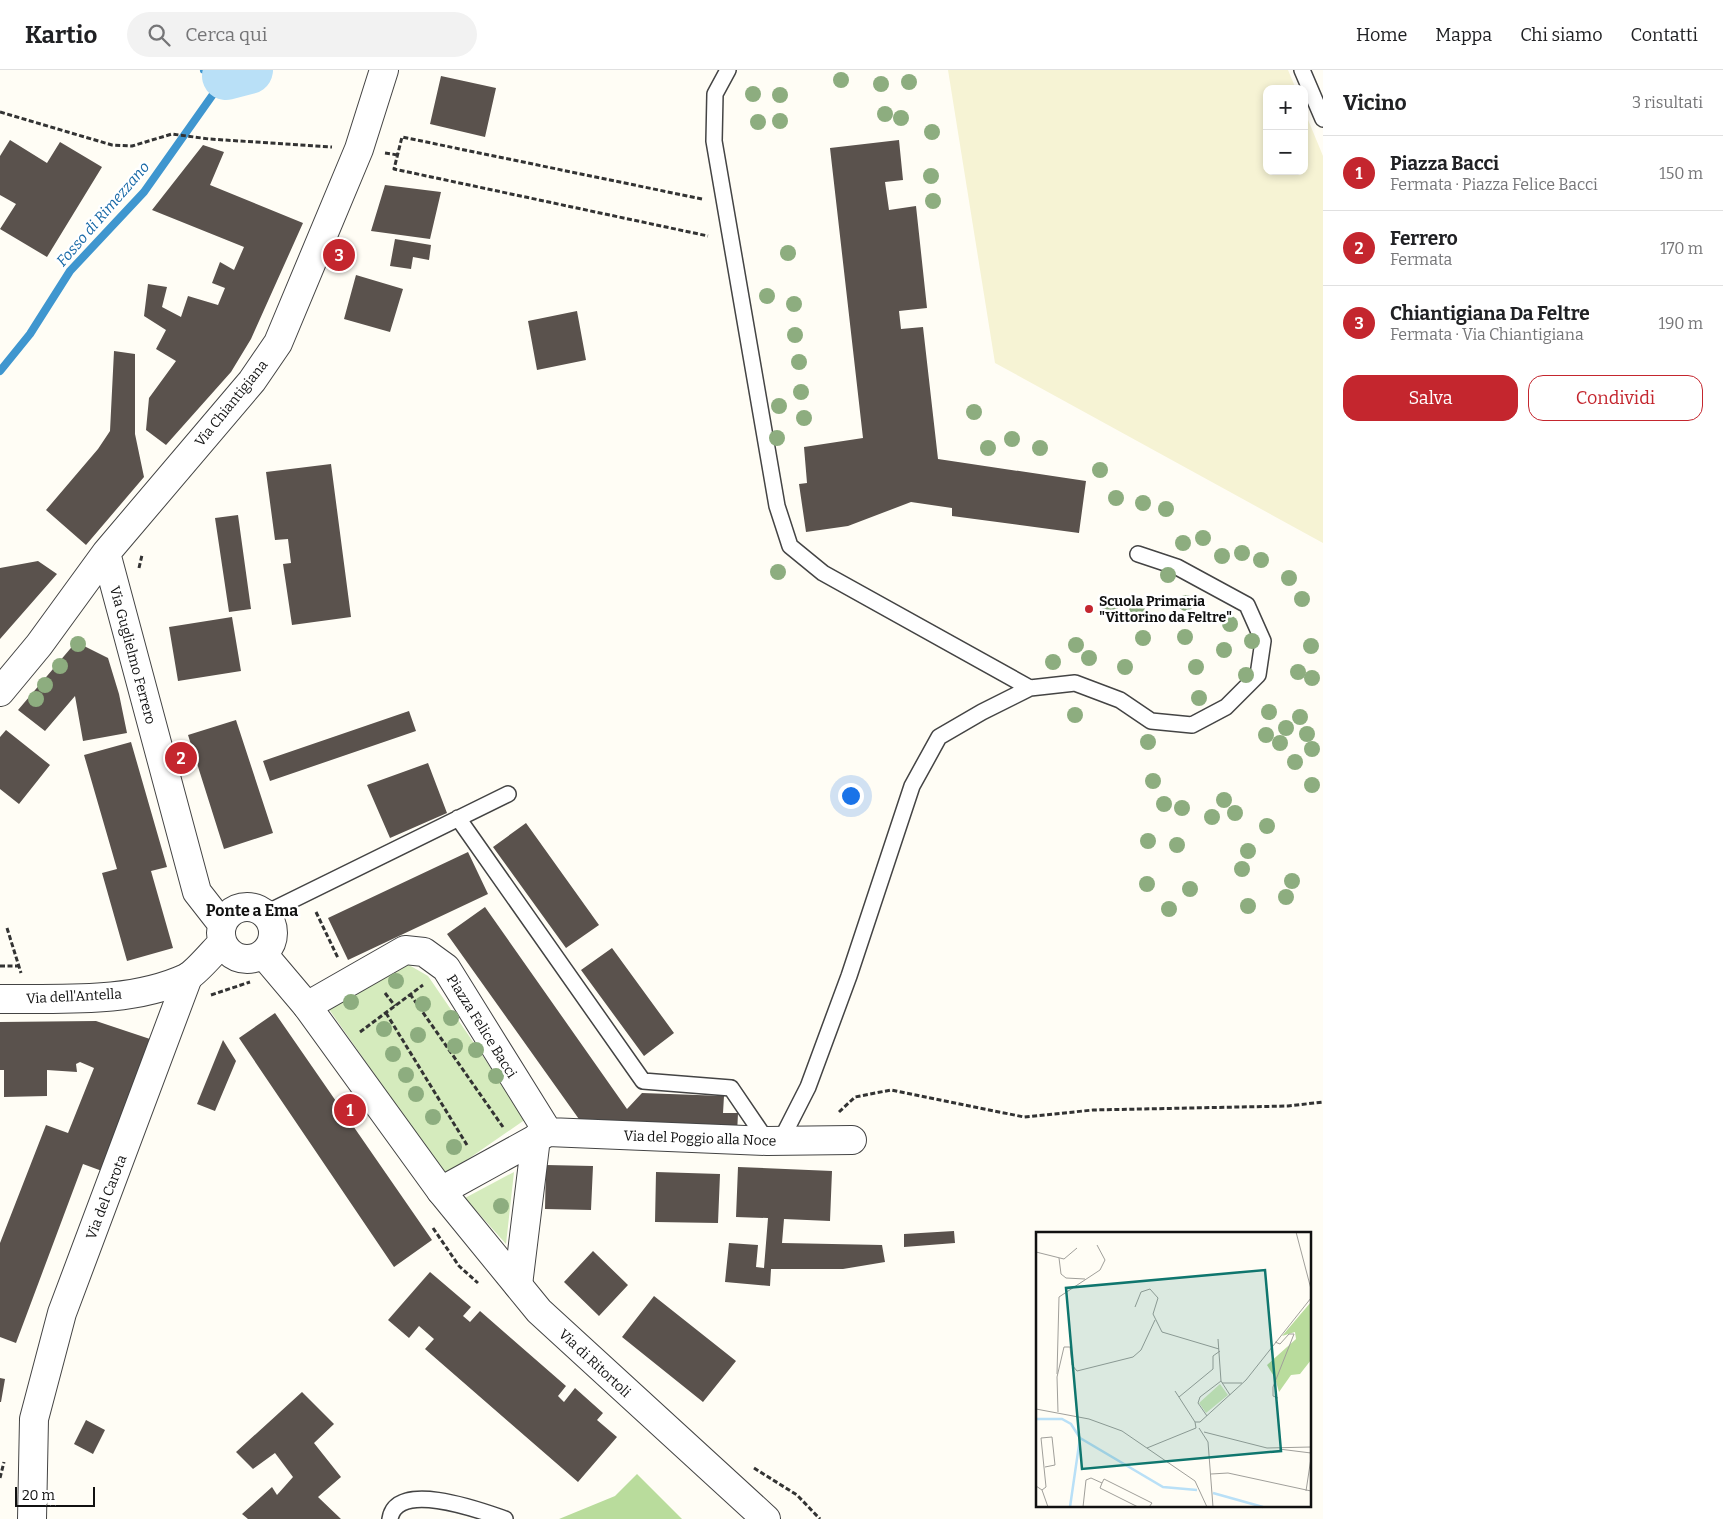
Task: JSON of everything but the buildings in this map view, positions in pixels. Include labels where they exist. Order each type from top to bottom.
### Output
[{"type":"street","name":"Via Chiantigiana","points":[[0,692],[39,645],[106,553],[252,382],[278,343],[359,149],[384,70]]},
{"type":"street","name":"Via Guglielmo Ferrero","points":[[106,553],[197,892],[222,934]]},
{"type":"street","points":[[261,966],[273,934],[270,921],[264,914],[253,908],[241,907],[228,915],[222,934],[230,954],[239,958],[254,958],[261,966],[307,1006],[441,1191],[542,1135]]},
{"type":"street","name":"Via dell'Antella","points":[[0,999],[112,997],[144,991],[188,977],[222,934]]},
{"type":"street","name":"Piazza Felice Bacci","points":[[307,1006],[404,950],[424,952],[446,968],[542,1135]]},
{"type":"street","name":"Via del Carota","points":[[13,1519],[34,1419],[62,1313],[188,977]]},
{"type":"street","points":[[518,1285],[542,1135]]},
{"type":"street","name":"Via del Poggio alla Noce","points":[[542,1135],[852,1140]]},
{"type":"street","name":"Via di Ritortoli","points":[[441,1191],[539,1311],[766,1519]]},
{"type":"street","name":"Via del Carota","points":[[32,1519],[34,1419]]},
{"type":"lane","points":[[728,70],[715,94],[714,141],[776,506],[790,546],[823,573],[1030,688]]},
{"type":"lane","points":[[1302,70],[1323,119]]},
{"type":"lane","points":[[458,818],[643,1081],[731,1088],[774,1140],[808,1087],[846,986],[912,786],[938,738],[1030,688],[1075,683],[1120,700],[1151,721],[1192,725],[1226,707],[1258,675],[1263,641],[1247,605],[1177,567],[1138,554]]},
{"type":"lane","points":[[264,914],[508,794]]},
{"type":"lane","points":[[390,1519],[398,1506],[408,1499],[439,1501],[505,1519]]},
{"type":"path","points":[[0,112],[112,145],[132,146],[172,134],[209,139],[339,148]]},
{"type":"path","points":[[724,204],[402,137],[394,169],[731,241]]},
{"type":"path","points":[[7,928],[20,966],[23,982]]},
{"type":"path","points":[[0,966],[20,966]]},
{"type":"path","points":[[178,1006],[261,966]]},
{"type":"path","points":[[359,1033],[426,983],[419,979]]},
{"type":"path","points":[[410,994],[503,1128]]},
{"type":"path","points":[[386,1013],[470,1150]]},
{"type":"path","points":[[821,1140],[831,1119],[855,1097],[891,1090],[1024,1117],[1093,1110],[1288,1106],[1323,1102]]},
{"type":"path","points":[[431,1225],[460,1266],[482,1286]]},
{"type":"path","points":[[750,1466],[797,1495],[820,1519]]},
{"type":"shaded area","points":[[948,70],[1288,70],[1294,85],[1263,85],[1263,175],[1308,175],[1308,120],[1323,156],[1323,543],[995,363]]},
{"type":"green space","points":[[402,961],[428,976],[526,1119],[445,1175],[326,1005]]},
{"type":"green space","points":[[514,1172],[506,1244],[465,1198]]},
{"type":"green space","points":[[637,1474],[682,1519],[559,1519],[615,1496]]},
{"type":"waterway","name":"Fosso di Rimezzano","points":[[0,371],[30,334],[70,271],[144,192],[226,76],[204,70]]},
{"type":"waterway","points":[[226,76],[249,70]]},
{"type":"place","name":"Chiantigiana Da Feltre","points":[[339,255]]},
{"type":"place","name":"Scuola Primaria \"Vittorino da Feltre\"","points":[[1089,609]]},
{"type":"place","name":"Ferrero","points":[[181,758]]},
{"type":"place","name":"Piazza Bacci","points":[[350,1110]]},
{"type":"district","name":"Ponte a Ema","points":[[252,910]]}]
